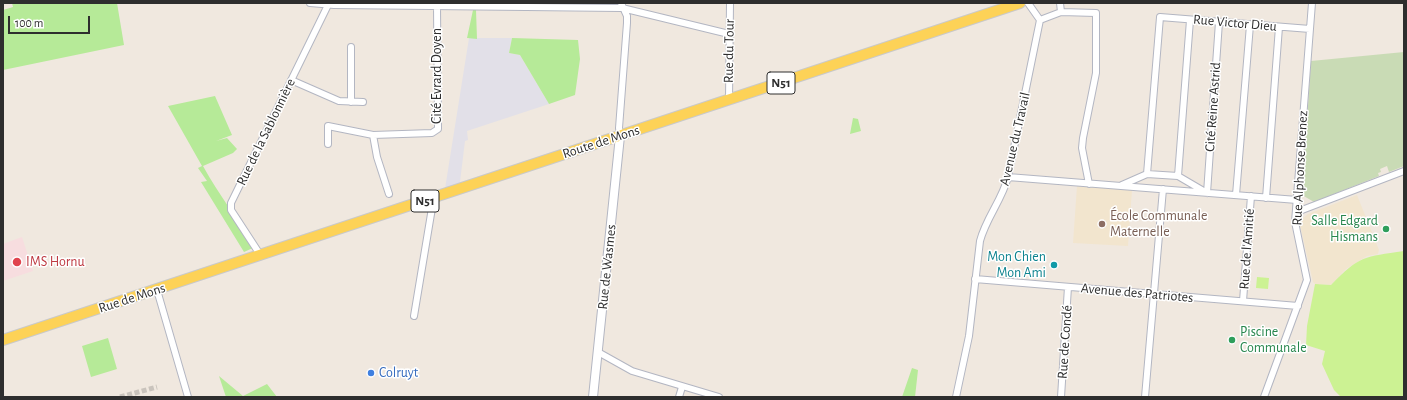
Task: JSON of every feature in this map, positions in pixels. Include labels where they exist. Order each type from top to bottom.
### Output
[{"type":"main road","name":"Route de Mons","points":[[261,256],[1020,3]]},
{"type":"main road","name":"Rue de Mons","points":[[3,340],[261,256]]},
{"type":"street","points":[[310,3],[621,6],[729,34]]},
{"type":"street","name":"Rue du Tour","points":[[729,100],[730,3]]},
{"type":"street","points":[[1028,3],[1040,20],[1061,12],[1096,14],[1096,73],[1082,138],[1082,148],[1089,184]]},
{"type":"street","points":[[1060,3],[1061,12]]},
{"type":"street","name":"Rue Alphonse Brenez","points":[[1264,397],[1298,306],[1306,280],[1296,229],[1296,210],[1312,3]]},
{"type":"street","name":"Rue de la Sablonnière","points":[[261,256],[231,210],[231,205],[291,80],[332,4]]},
{"type":"street","name":"Cité Evrard Doyen","points":[[328,144],[328,126],[373,135],[432,133],[438,129],[437,5]]},
{"type":"street","points":[[620,136],[619,128],[627,23],[627,16],[621,6]]},
{"type":"street","name":"Rue Victor Dieu","points":[[1147,174],[1160,17],[1310,29]]},
{"type":"street","name":"Avenue du Travail","points":[[956,397],[969,336],[975,279],[984,229],[1005,187],[1008,177],[1040,20]]},
{"type":"street","name":"Cité Reine Astrid","points":[[1178,176],[1190,20]]},
{"type":"street","name":"Cité Reine Astrid","points":[[1207,193],[1219,22]]},
{"type":"street","points":[[1236,195],[1250,25]]},
{"type":"street","points":[[1266,198],[1279,27]]},
{"type":"street","points":[[351,47],[352,102]]},
{"type":"street","points":[[291,80],[339,101],[363,102]]},
{"type":"street","points":[[373,135],[377,157],[389,194]]},
{"type":"street","name":"Rue de Wasmes","points":[[593,397],[620,136]]},
{"type":"street","points":[[1296,210],[1302,210],[1404,171]]},
{"type":"street","points":[[1120,186],[1147,174],[1178,176],[1207,193]]},
{"type":"street","points":[[1008,177],[1297,200]]},
{"type":"street","points":[[1145,397],[1163,190]]},
{"type":"street","name":"Rue de l'Amitié","points":[[1243,301],[1251,196]]},
{"type":"street","points":[[414,316],[432,208],[430,199]]},
{"type":"street","name":"Avenue des Patriotes","points":[[975,279],[1298,306]]},
{"type":"street","name":"Rue de Condé","points":[[1061,397],[1068,287]]},
{"type":"street","points":[[157,290],[188,397]]},
{"type":"street","points":[[598,352],[632,371],[719,397]]},
{"type":"street","points":[[679,397],[682,387]]},
{"type":"shaded area","points":[[469,38],[512,38],[509,53],[520,55],[549,104],[467,131],[468,140],[465,141],[459,190],[444,195]]},
{"type":"shaded area","name":"École Communale Maternelle","points":[[1077,186],[1132,190],[1128,246],[1073,243]]},
{"type":"shaded area","points":[[1357,195],[1379,250],[1378,254],[1367,256],[1346,269],[1331,285],[1315,284],[1313,282],[1300,225],[1301,220],[1308,214]]},
{"type":"shaded area","name":"IMS Hornu","points":[[22,237],[33,271],[3,281],[3,244]]},
{"type":"green space","points":[[12,3],[117,3],[124,45],[3,70],[3,10],[13,7]]},
{"type":"green space","points":[[473,10],[476,10],[477,39],[467,38]]},
{"type":"green space","points":[[512,38],[578,40],[580,59],[575,95],[549,104],[520,55],[509,53]]},
{"type":"green space","points":[[1404,52],[1404,166],[1389,172],[1387,166],[1380,169],[1381,172],[1378,173],[1379,176],[1314,202],[1302,195],[1311,61]]},
{"type":"green space","points":[[215,96],[232,135],[216,141],[227,138],[237,149],[233,153],[203,166],[215,187],[255,247],[244,252],[201,182],[207,181],[198,168],[202,166],[168,106]]},
{"type":"green space","points":[[853,118],[858,119],[861,131],[850,134]]},
{"type":"green space","points":[[1404,251],[1404,397],[1341,397],[1334,390],[1322,364],[1325,351],[1306,345],[1307,326],[1315,284],[1331,285],[1349,268],[1371,256]]},
{"type":"green space","points":[[1257,277],[1269,278],[1268,289],[1256,288]]},
{"type":"green space","points":[[108,338],[117,369],[91,377],[82,346]]},
{"type":"green space","points":[[912,368],[918,370],[915,397],[902,397]]},
{"type":"green space","points":[[219,376],[243,396],[267,384],[277,397],[226,397]]},
{"type":"tunnel","points":[[120,397],[157,387]]},
{"type":"place","name":"École Communale Maternelle","points":[[1102,224]]},
{"type":"place","name":"Salle Edgard Hismans","points":[[1386,229]]},
{"type":"place","name":"IMS Hornu","points":[[17,262]]},
{"type":"place","name":"Mon Chien Mon Ami","points":[[1054,265]]},
{"type":"place","name":"Piscine Communale","points":[[1232,340]]},
{"type":"place","name":"Colruyt","points":[[371,373]]}]
